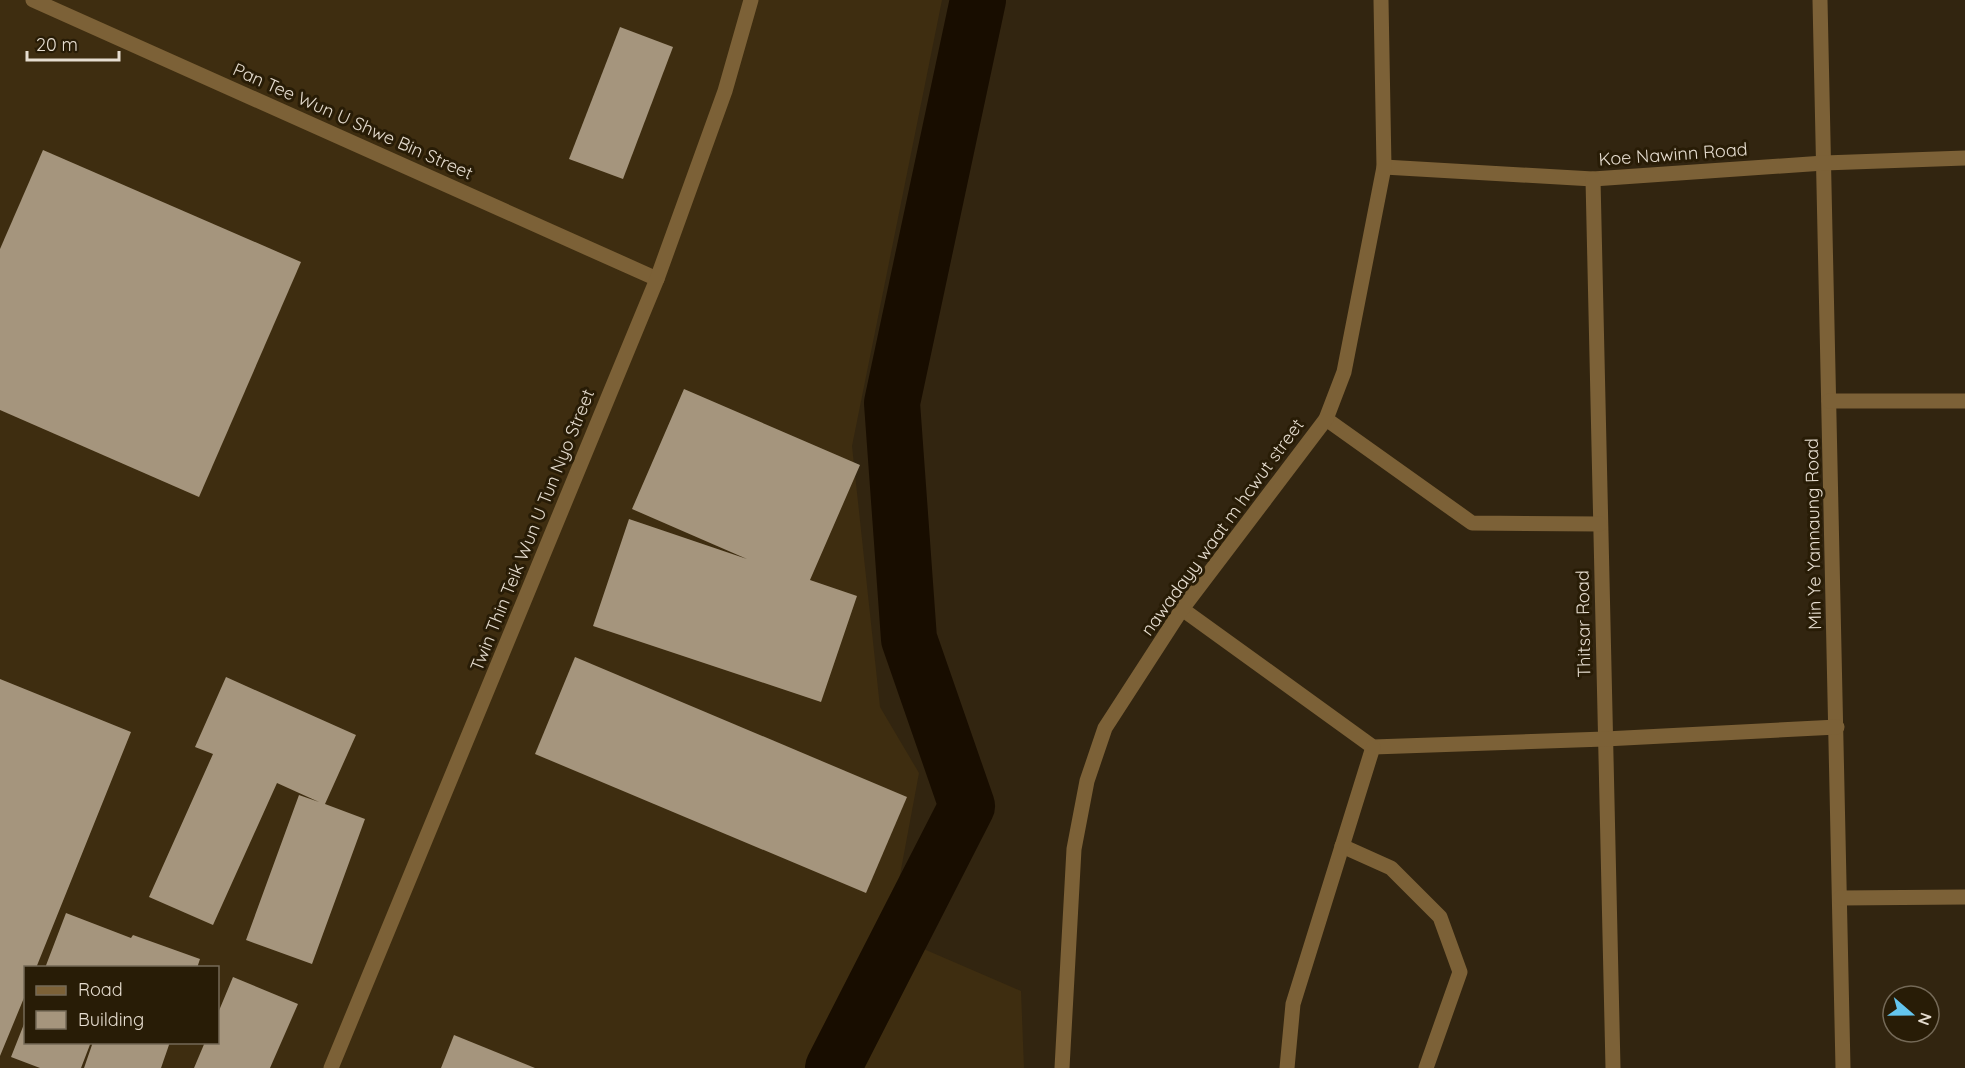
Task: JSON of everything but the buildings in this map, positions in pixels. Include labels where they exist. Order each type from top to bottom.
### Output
[{"type":"street","name":"Pan Tee Wun U Shwe Bin Street","points":[[33,0],[657,279]]},
{"type":"street","name":"Twin Thin Teik Wun U Tun Nyo Street","points":[[331,1068],[657,279],[725,91],[751,0]]},
{"type":"street","name":"nawadayy waat m hcwut street","points":[[1062,1068],[1074,849],[1087,781],[1105,728],[1182,609],[1326,419],[1344,372],[1384,167],[1381,0]]},
{"type":"street","name":"Min Ye Yannaung Road","points":[[1820,0],[1843,1068]]},
{"type":"street","name":"Koe Nawinn Road","points":[[1384,167],[1593,179],[1824,164],[1965,158]]},
{"type":"street","name":"Thitsar Road","points":[[1593,179],[1613,1068]]},
{"type":"street","points":[[1829,401],[1965,401]]},
{"type":"street","points":[[1326,419],[1472,523],[1600,524]]},
{"type":"street","points":[[1182,609],[1373,747],[1837,728]]},
{"type":"street","points":[[1287,1068],[1293,1004],[1373,747]]},
{"type":"street","points":[[1342,846],[1390,868],[1440,917],[1460,972],[1426,1068]]},
{"type":"street","points":[[1840,898],[1965,897]]},
{"type":"shaded area","points":[[0,0],[942,0],[852,446],[880,707],[919,773],[889,934],[1021,991],[1024,1068],[0,1068]]},
{"type":"waterway","points":[[833,1068],[967,806],[909,639],[892,403],[978,0]]}]
